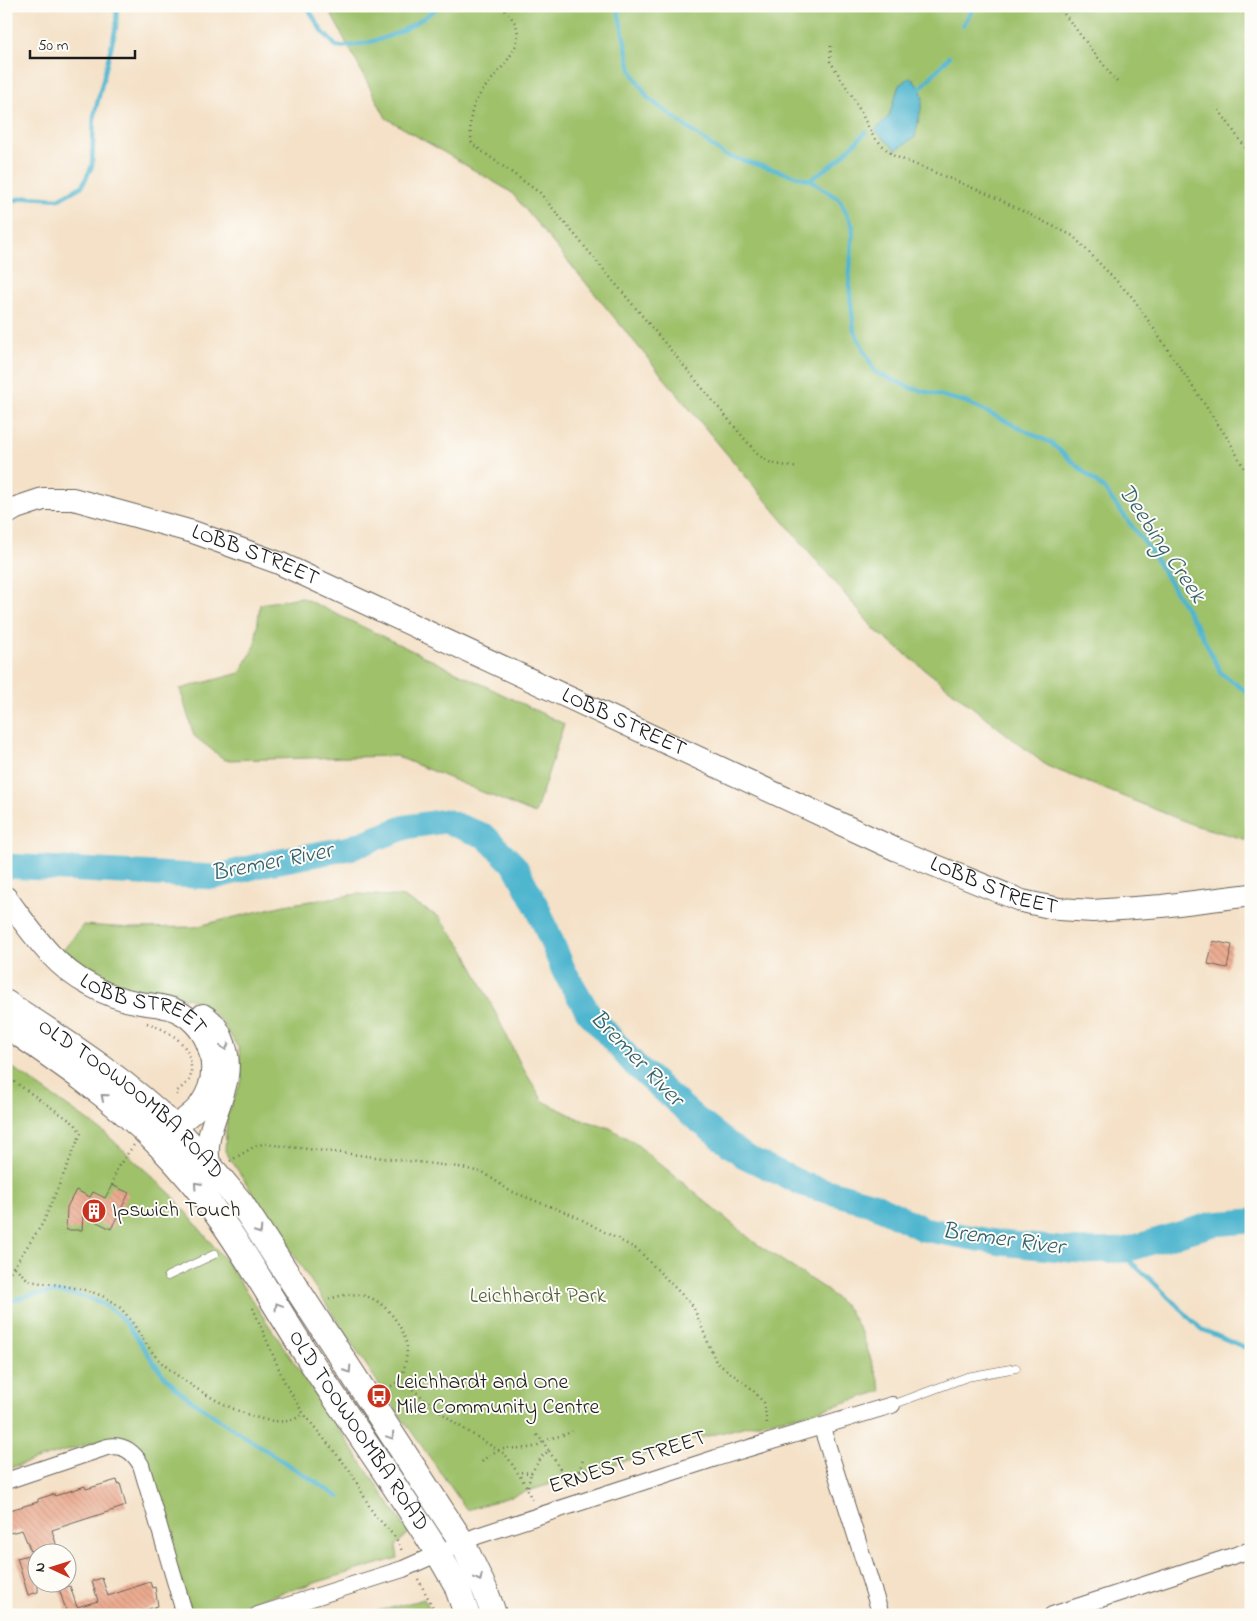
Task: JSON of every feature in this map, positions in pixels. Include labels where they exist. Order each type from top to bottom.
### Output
[{"type":"main road","name":"LOBB STREET","points":[[6,514],[16,508],[43,499],[73,499],[193,532],[279,563],[897,850],[1022,901],[1059,909],[1093,911],[1162,906],[1251,894]]},
{"type":"main road","name":"LOBB STREET","points":[[10,904],[50,955],[77,977],[90,986],[121,998],[160,1006],[178,1012],[195,1024],[206,1040],[212,1059],[210,1082],[203,1100],[194,1111],[152,1141]]},
{"type":"main road","name":"OLD TOOWOOMBA ROAD","points":[[6,1002],[92,1060],[152,1141],[219,1163],[241,1204],[462,1542],[494,1615]]},
{"type":"main road","points":[[160,1006],[191,1010],[206,1016],[217,1028],[226,1047],[228,1077],[208,1141],[219,1163]]},
{"type":"main road","name":"OLD TOOWOOMBA ROAD","points":[[6,1025],[79,1075],[152,1141],[206,1196],[264,1283],[307,1356],[438,1553],[456,1584],[467,1615]]},
{"type":"street","name":"ERNEST STREET","points":[[258,1615],[403,1569],[462,1542],[535,1516],[716,1458],[822,1428],[892,1405]]},
{"type":"street","points":[[822,1428],[881,1615]]},
{"type":"street","points":[[6,1481],[107,1447],[121,1446],[132,1452],[141,1465],[185,1615]]},
{"type":"street","points":[[1052,1615],[1251,1550]]},
{"type":"lane","points":[[168,1276],[216,1254]]},
{"type":"lane","name":"ERNEST STREET","points":[[892,1405],[967,1377],[1016,1368]]},
{"type":"path","points":[[502,6],[516,23],[518,35],[513,52],[474,103],[469,121],[472,144],[540,193],[758,455],[771,463],[798,468]]},
{"type":"path","points":[[1058,6],[1118,82]]},
{"type":"path","points":[[831,46],[830,61],[874,136],[892,155],[990,195],[1074,236],[1133,298],[1230,442],[1251,481]]},
{"type":"path","points":[[1219,110],[1251,156]]},
{"type":"path","points":[[6,1076],[74,1124],[81,1133],[43,1223],[6,1278]]},
{"type":"path","points":[[130,1138],[152,1141]]},
{"type":"path","points":[[112,1185],[117,1168],[152,1141]]},
{"type":"path","points":[[219,1163],[266,1144],[459,1167],[484,1173],[510,1191],[575,1216],[638,1250],[680,1292],[693,1306],[716,1362],[751,1388],[764,1403],[768,1423]]},
{"type":"path","points":[[15,1267],[30,1280],[87,1291],[112,1301],[126,1315],[162,1362],[188,1382],[235,1409],[253,1417],[282,1422],[294,1420],[303,1413]]},
{"type":"path","points":[[329,1299],[348,1294],[362,1294],[374,1299],[393,1317],[402,1332],[406,1347],[406,1360],[402,1380],[382,1392]]},
{"type":"path","points":[[251,1301],[284,1381],[303,1413],[351,1472],[373,1513],[396,1538],[402,1551]]},
{"type":"path","points":[[402,1380],[456,1424],[506,1455],[528,1487],[535,1516]]},
{"type":"path","points":[[482,1462],[489,1455],[504,1448],[537,1447],[552,1436],[567,1434],[572,1431]]},
{"type":"path","points":[[537,1434],[568,1482]]},
{"type":"path","points":[[528,1487],[531,1473],[549,1451]]},
{"type":"path","points":[[565,1477],[580,1471],[582,1460]]},
{"type":"path","points":[[518,1472],[531,1473]]},
{"type":"path","points":[[420,1584],[437,1615]]},
{"type":"green space","points":[[327,6],[1251,6],[1251,841],[1194,825],[1047,766],[875,630],[511,192],[386,118]]},
{"type":"green space","points":[[301,597],[564,724],[535,814],[396,756],[225,760],[194,736],[180,689],[240,673],[255,646],[260,604]]},
{"type":"green space","name":"Leichhardt Park","points":[[358,894],[403,897],[439,917],[465,951],[521,1065],[543,1101],[579,1119],[610,1128],[635,1143],[754,1242],[825,1289],[848,1309],[862,1334],[882,1391],[811,1413],[762,1422],[689,1441],[467,1510],[390,1401],[225,1151],[227,1114],[242,1080],[239,1049],[222,1022],[208,1008],[191,999],[118,987],[85,971],[62,952],[83,925],[132,928],[194,927],[284,905]]},
{"type":"green space","points":[[6,1063],[105,1133],[172,1195],[225,1260],[409,1533],[396,1545],[398,1558],[221,1611],[200,1615],[188,1606],[143,1462],[114,1442],[98,1441],[6,1469]]},
{"type":"green space","points":[[424,1599],[432,1615],[348,1615],[387,1609]]},
{"type":"water","points":[[911,77],[921,90],[923,99],[915,137],[896,150],[875,130],[889,116],[899,85]]},
{"type":"building","points":[[1213,941],[1232,945],[1227,968],[1208,964]]},
{"type":"building","name":"Ipswich Touch","points":[[112,1185],[129,1193],[111,1229],[83,1215],[82,1230],[66,1230],[67,1207],[76,1190],[90,1197],[93,1192],[105,1198]]},
{"type":"building","points":[[117,1480],[118,1484],[120,1483],[126,1506],[52,1530],[56,1544],[28,1544],[22,1530],[10,1533],[6,1511],[38,1502],[38,1499],[54,1494],[55,1496],[85,1486],[86,1489]]},
{"type":"building","points":[[28,1555],[28,1594],[31,1594],[28,1595],[17,1558]]},
{"type":"building","points":[[102,1578],[108,1596],[150,1582],[152,1588],[155,1587],[158,1606],[129,1615],[62,1615],[62,1612],[66,1610],[61,1594],[73,1594],[77,1607],[98,1601],[92,1581]]},
{"type":"waterway","name":"Deebing Creek","points":[[6,202],[28,197],[59,199],[82,186],[92,166],[94,116],[116,27],[117,6]]},
{"type":"waterway","name":"Deebing Creek","points":[[307,6],[321,30],[337,47],[366,43],[392,35],[416,23],[440,6]]},
{"type":"waterway","name":"Deebing Creek","points":[[617,6],[631,70],[648,98],[724,155],[810,180],[840,200],[853,227],[849,285],[854,330],[875,372],[911,388],[966,402],[1051,443],[1104,489],[1150,550],[1202,635],[1221,673],[1251,695]]},
{"type":"waterway","points":[[963,25],[975,6]]},
{"type":"waterway","points":[[917,92],[949,57]]},
{"type":"waterway","points":[[810,180],[838,160],[866,132]]},
{"type":"waterway","name":"Bremer River","points":[[6,866],[215,877],[269,863],[350,848],[406,827],[445,821],[485,836],[515,866],[538,909],[564,971],[588,1012],[635,1065],[694,1117],[744,1156],[805,1185],[873,1204],[923,1229],[1001,1243],[1080,1251],[1125,1250],[1213,1224],[1251,1221]]},
{"type":"waterway","points":[[1117,1250],[1201,1329],[1251,1350]]},
{"type":"waterway","points":[[6,1304],[36,1294],[53,1293],[85,1297],[101,1303],[126,1323],[160,1371],[176,1388],[223,1422],[339,1497]]},
{"type":"place","name":"Ipswich Touch","points":[[94,1211]]},
{"type":"place","name":"Leichhardt and One Mile Community Centre","points":[[379,1396]]}]
